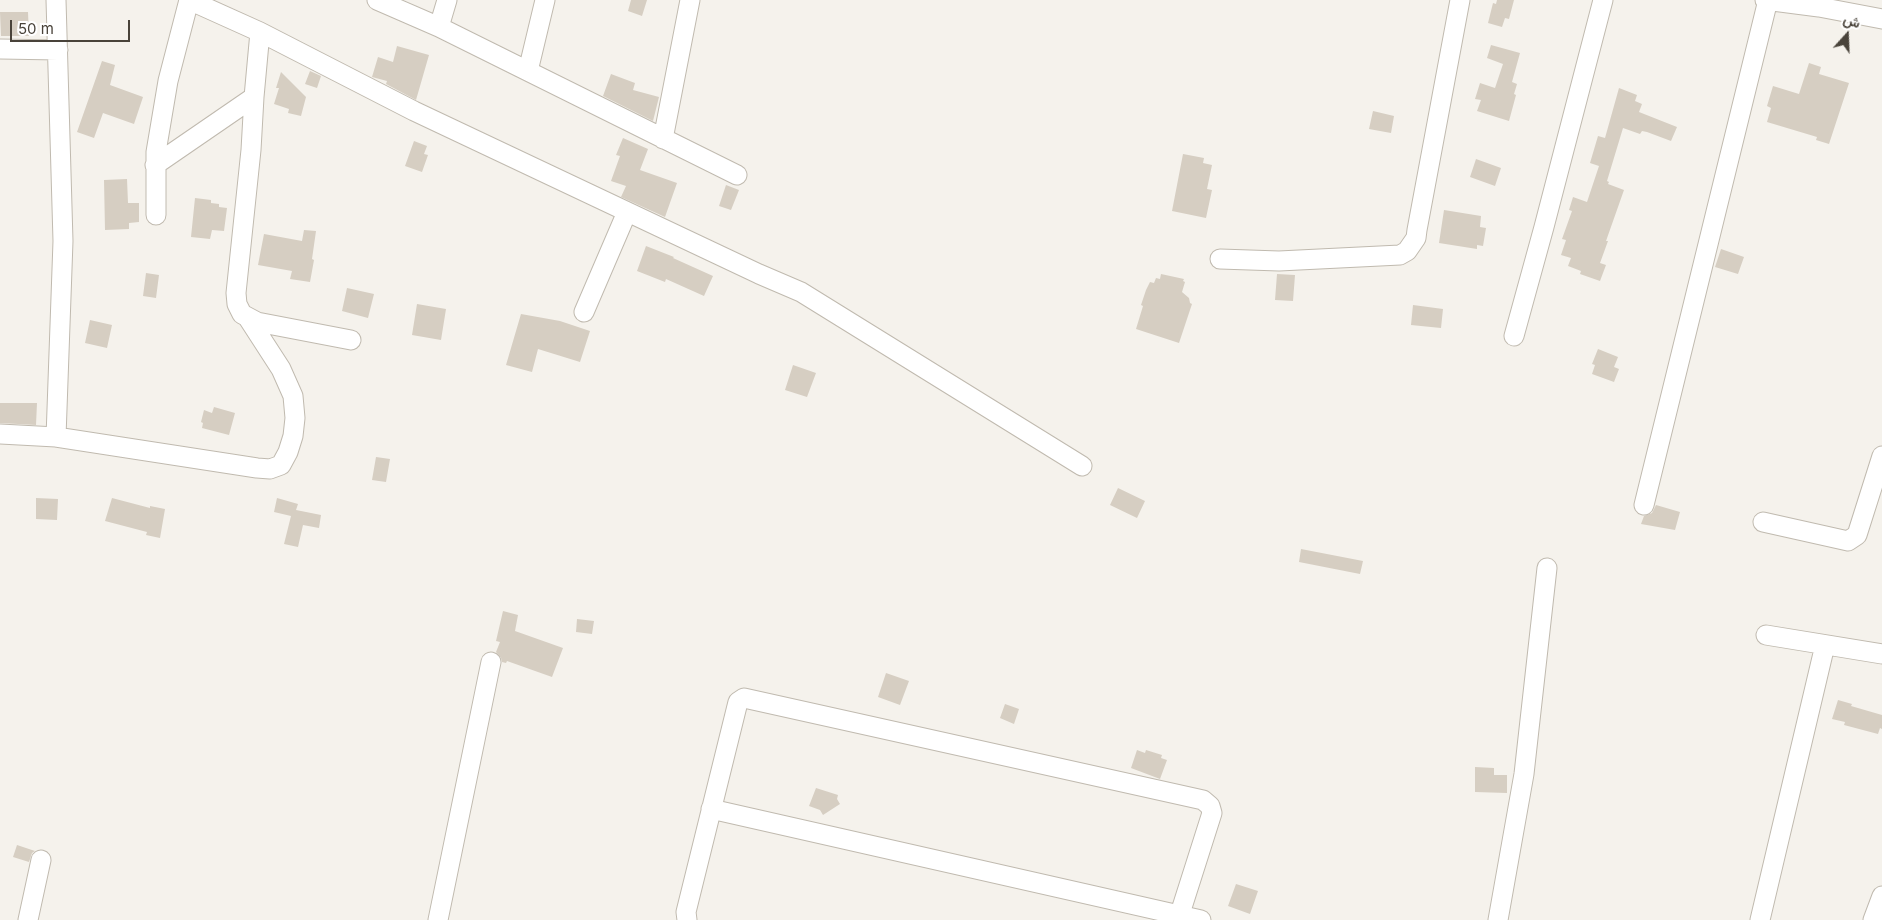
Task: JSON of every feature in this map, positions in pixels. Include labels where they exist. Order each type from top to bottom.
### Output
[{"type":"street","points":[[56,0],[63,241],[56,437]]},
{"type":"street","points":[[156,215],[155,165],[168,81],[189,0],[260,32],[414,111],[801,292],[1082,466]]},
{"type":"street","points":[[377,0],[528,71],[663,140],[737,175]]},
{"type":"street","points":[[439,28],[447,0]]},
{"type":"street","points":[[528,71],[545,0]]},
{"type":"street","points":[[663,140],[690,0]]},
{"type":"street","points":[[1220,259],[1279,260],[1391,256],[1400,255],[1407,251],[1416,238],[1418,230],[1460,0]]},
{"type":"street","points":[[1514,336],[1603,0]]},
{"type":"street","points":[[1644,505],[1766,0],[1819,7],[1882,19]]},
{"type":"street","points":[[0,434],[56,437],[257,468],[270,469],[281,465],[293,436],[295,418],[292,396],[281,369],[248,318],[239,310],[236,293],[251,150],[260,32]]},
{"type":"street","points":[[0,49],[58,50]]},
{"type":"street","points":[[155,165],[254,97]]},
{"type":"street","points":[[584,312],[627,212]]},
{"type":"street","points":[[248,318],[273,326],[351,340]]},
{"type":"street","points":[[1764,522],[1848,541],[1857,535],[1882,456]]},
{"type":"street","points":[[1498,920],[1524,774],[1547,568]]},
{"type":"street","points":[[1766,635],[1882,654]]},
{"type":"street","points":[[1760,920],[1825,645]]},
{"type":"street","points":[[438,920],[491,662]]},
{"type":"street","points":[[687,920],[686,912],[738,702],[744,698],[1203,800],[1210,806],[1212,813],[1179,917]]},
{"type":"street","points":[[711,809],[1179,917],[1201,920]]},
{"type":"street","points":[[28,920],[41,860]]},
{"type":"street","points":[[1873,920],[1882,896]]},
{"type":"building","points":[[631,0],[647,0],[642,16],[628,11]]},
{"type":"building","points":[[1497,0],[1514,0],[1509,19],[1505,18],[1502,27],[1488,23],[1493,3],[1496,4]]},
{"type":"building","points":[[0,12],[28,12],[29,36],[1,36]]},
{"type":"building","points":[[1491,45],[1520,53],[1512,82],[1517,84],[1509,121],[1477,111],[1481,100],[1475,99],[1480,83],[1495,88],[1503,64],[1487,58]]},
{"type":"building","points":[[397,46],[429,55],[416,100],[386,84],[387,81],[372,77],[378,57],[393,62]]},
{"type":"building","points":[[102,61],[115,65],[110,85],[143,97],[134,124],[103,113],[94,138],[77,132]]},
{"type":"building","points":[[1809,63],[1821,67],[1819,74],[1849,83],[1829,144],[1816,140],[1817,137],[1767,122],[1771,108],[1767,106],[1773,86],[1799,94]]},
{"type":"building","points":[[310,71],[321,76],[317,88],[305,84]]},
{"type":"building","points":[[281,72],[306,97],[301,116],[288,113],[289,109],[274,104]]},
{"type":"building","points":[[611,74],[635,83],[633,90],[659,97],[653,121],[603,96]]},
{"type":"building","points":[[1619,88],[1637,95],[1635,101],[1642,104],[1639,112],[1677,127],[1671,141],[1647,132],[1642,131],[1640,134],[1623,128],[1607,181],[1609,182],[1608,184],[1624,190],[1600,263],[1606,265],[1600,281],[1580,274],[1581,271],[1568,266],[1571,258],[1561,255],[1566,240],[1562,239],[1572,211],[1569,210],[1573,197],[1587,202],[1599,166],[1590,163],[1598,136],[1605,138]]},
{"type":"building","points":[[1373,111],[1394,116],[1391,133],[1369,129]]},
{"type":"building","points":[[623,138],[648,149],[640,170],[677,183],[665,217],[621,197],[626,186],[611,181],[620,156],[616,155]]},
{"type":"building","points":[[414,141],[427,146],[424,154],[428,155],[422,172],[405,166]]},
{"type":"building","points":[[1183,154],[1204,158],[1203,163],[1212,165],[1207,189],[1212,190],[1206,218],[1172,211]]},
{"type":"building","points":[[1476,159],[1501,168],[1495,186],[1470,177]]},
{"type":"building","points":[[127,179],[128,203],[139,203],[139,222],[129,223],[129,229],[105,230],[104,180]]},
{"type":"building","points":[[726,185],[739,190],[731,210],[719,206]]},
{"type":"building","points":[[195,198],[211,200],[211,203],[219,204],[219,207],[227,208],[224,231],[212,230],[210,239],[191,237]]},
{"type":"building","points":[[1444,210],[1481,216],[1480,227],[1486,228],[1483,246],[1477,245],[1477,249],[1439,243]]},
{"type":"building","points":[[304,230],[316,231],[310,282],[290,279],[292,271],[258,265],[264,234],[302,241]]},
{"type":"building","points":[[646,246],[713,276],[704,296],[666,279],[665,282],[637,271]]},
{"type":"building","points":[[1721,249],[1744,257],[1738,274],[1715,267]]},
{"type":"building","points":[[146,273],[159,275],[156,298],[143,296]]},
{"type":"building","points":[[1161,274],[1184,279],[1182,292],[1189,298],[1192,304],[1179,343],[1136,329],[1146,290],[1150,282],[1154,283],[1156,278],[1160,279]]},
{"type":"building","points":[[1277,274],[1295,275],[1293,301],[1275,300]]},
{"type":"building","points":[[347,288],[374,294],[368,318],[342,311]]},
{"type":"building","points":[[417,304],[446,309],[441,340],[412,335]]},
{"type":"building","points":[[1413,305],[1443,309],[1441,328],[1411,325]]},
{"type":"building","points":[[521,314],[560,321],[590,331],[580,362],[538,349],[532,372],[506,365]]},
{"type":"building","points":[[90,320],[112,325],[107,348],[85,343]]},
{"type":"building","points":[[1598,349],[1618,357],[1614,367],[1619,369],[1614,382],[1592,374],[1595,365],[1592,364]]},
{"type":"building","points":[[793,365],[816,373],[807,397],[785,390]]},
{"type":"building","points":[[0,403],[37,403],[36,425],[0,423]]},
{"type":"building","points":[[214,407],[235,413],[229,435],[202,428],[203,423],[201,422],[204,410],[212,413]]},
{"type":"building","points":[[376,457],[390,459],[386,482],[372,480]]},
{"type":"building","points":[[1118,488],[1145,501],[1137,518],[1110,505]]},
{"type":"building","points":[[36,498],[58,499],[57,520],[36,519]]},
{"type":"building","points":[[112,498],[150,508],[150,506],[165,509],[160,538],[146,535],[147,532],[105,521]]},
{"type":"building","points":[[277,498],[298,504],[296,510],[321,515],[319,528],[303,525],[298,547],[284,544],[291,516],[274,512]]},
{"type":"building","points":[[1656,505],[1680,512],[1675,530],[1641,524],[1644,516],[1652,513]]},
{"type":"building","points":[[1301,549],[1363,561],[1360,574],[1299,562]]},
{"type":"building","points":[[503,611],[518,615],[515,631],[563,648],[552,677],[507,661],[506,663],[502,662],[496,652],[500,642],[496,641]]},
{"type":"building","points":[[577,619],[594,621],[592,634],[576,632]]},
{"type":"building","points":[[886,673],[909,681],[900,705],[878,697]]},
{"type":"building","points":[[1838,700],[1882,715],[1882,729],[1880,728],[1878,734],[1844,725],[1845,722],[1832,719]]},
{"type":"building","points":[[1005,704],[1019,709],[1014,724],[1000,718]]},
{"type":"building","points":[[1137,750],[1145,753],[1146,750],[1162,755],[1161,758],[1167,760],[1160,779],[1131,768]]},
{"type":"building","points":[[1475,767],[1494,768],[1494,775],[1507,775],[1507,793],[1475,792]]},
{"type":"building","points":[[816,788],[838,795],[837,799],[840,804],[823,815],[820,810],[809,806]]},
{"type":"building","points":[[17,845],[35,851],[32,853],[29,862],[13,857]]},
{"type":"building","points":[[1236,884],[1258,891],[1250,914],[1228,906]]}]
